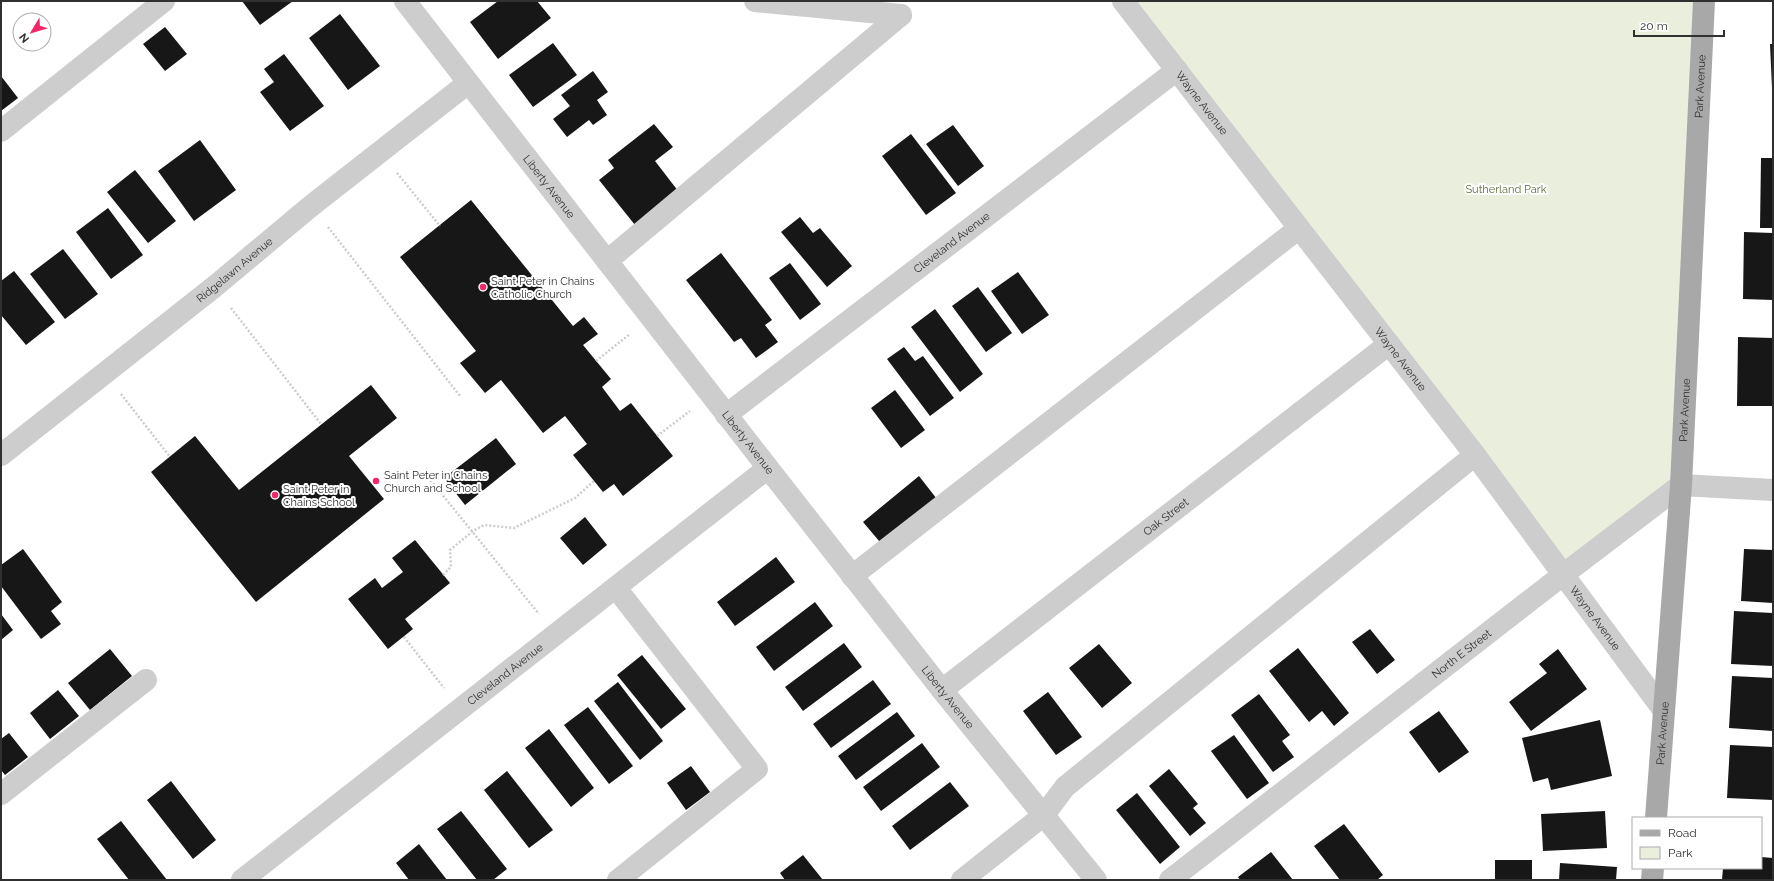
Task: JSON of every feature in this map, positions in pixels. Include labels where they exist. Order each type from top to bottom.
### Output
[{"type":"main road","name":"Park Avenue","points":[[1656,817],[1681,485],[1704,1]]},
{"type":"main road","points":[[1652,869],[1652,880]]},
{"type":"street","points":[[1,131],[164,1]]},
{"type":"street","name":"Liberty Avenue","points":[[405,1],[852,576],[1096,880]]},
{"type":"street","points":[[607,260],[901,14],[755,1]]},
{"type":"street","name":"Wayne Avenue","points":[[1128,4],[1298,229],[1476,454],[1664,711]]},
{"type":"street","name":"Cleveland Avenue","points":[[726,415],[1177,70]]},
{"type":"street","name":"Ridgelawn Avenue","points":[[1,455],[214,287],[311,206],[468,83]]},
{"type":"street","points":[[852,576],[1298,229]]},
{"type":"street","name":"Oak Street","points":[[942,690],[1389,344]]},
{"type":"street","points":[[962,880],[1044,815],[1065,787],[1476,454]]},
{"type":"street","name":"Cleveland Avenue","points":[[242,880],[768,468]]},
{"type":"street","points":[[1681,485],[1773,490]]},
{"type":"street","name":"North E Street","points":[[1170,880],[1681,485]]},
{"type":"street","points":[[616,588],[757,769],[618,880]]},
{"type":"street","points":[[1,794],[146,680]]},
{"type":"path","points":[[380,152],[440,226]]},
{"type":"path","points":[[311,206],[460,396]]},
{"type":"path","points":[[214,287],[322,424]]},
{"type":"path","points":[[596,361],[650,317]]},
{"type":"path","points":[[105,373],[170,457]]},
{"type":"path","points":[[657,436],[711,394]]},
{"type":"path","points":[[428,477],[556,634]]},
{"type":"path","points":[[443,575],[451,567],[450,550],[484,525],[514,528],[575,498],[594,481]]},
{"type":"path","points":[[404,636],[461,709]]},
{"type":"green space","name":"Sutherland Park","points":[[1131,1],[1704,1],[1681,485],[1564,574]]},
{"type":"building","points":[[242,1],[293,1],[260,25]]},
{"type":"building","points":[[498,1],[537,1],[551,18],[498,59],[470,22]]},
{"type":"building","points":[[340,14],[380,66],[348,90],[309,38]]},
{"type":"building","points":[[165,27],[187,54],[165,71],[143,44]]},
{"type":"building","points":[[553,43],[577,75],[533,107],[509,75]]},
{"type":"building","points":[[1770,44],[1773,44],[1773,88],[1772,88]]},
{"type":"building","points":[[284,54],[324,106],[290,131],[260,92],[274,82],[264,69]]},
{"type":"building","points":[[593,71],[608,92],[597,100],[607,115],[593,125],[589,120],[567,137],[553,119],[570,106],[561,95]]},
{"type":"building","points":[[1,76],[18,98],[1,111]]},
{"type":"building","points":[[654,124],[673,147],[655,161],[682,196],[639,230],[599,180],[614,168],[608,160]]},
{"type":"building","points":[[953,125],[984,166],[958,186],[926,144]]},
{"type":"building","points":[[911,134],[956,193],[926,215],[882,156]]},
{"type":"building","points":[[200,140],[236,190],[194,221],[158,171]]},
{"type":"building","points":[[1761,158],[1773,158],[1773,228],[1760,228]]},
{"type":"building","points":[[135,170],[176,221],[148,243],[107,192]]},
{"type":"building","name":"Saint Peter in Chains Catholic Church","points":[[471,200],[573,326],[584,317],[598,334],[583,345],[611,379],[602,387],[620,411],[631,403],[673,456],[623,496],[614,484],[603,492],[573,455],[587,444],[565,416],[543,433],[501,380],[485,393],[460,363],[476,351],[400,257]]},
{"type":"building","points":[[108,208],[143,255],[111,279],[76,232]]},
{"type":"building","points":[[800,217],[813,233],[820,228],[852,266],[827,287],[781,232]]},
{"type":"building","points":[[1744,232],[1773,233],[1773,300],[1743,299]]},
{"type":"building","points":[[63,249],[98,294],[65,319],[30,274]]},
{"type":"building","points":[[721,253],[772,320],[765,325],[778,342],[756,358],[741,338],[734,342],[686,280]]},
{"type":"building","points":[[790,263],[821,304],[800,320],[769,278]]},
{"type":"building","points":[[14,271],[55,322],[26,345],[1,315],[1,281]]},
{"type":"building","points":[[1018,272],[1049,315],[1022,334],[991,291]]},
{"type":"building","points":[[978,287],[1012,333],[986,352],[952,306]]},
{"type":"building","points":[[935,309],[983,374],[960,392],[911,327]]},
{"type":"building","points":[[1738,337],[1773,338],[1773,406],[1737,406]]},
{"type":"building","points":[[904,347],[915,361],[923,356],[954,398],[930,416],[887,359]]},
{"type":"building","name":"Saint Peter in Chains School","points":[[371,385],[397,418],[349,456],[384,499],[256,602],[151,472],[195,436],[239,490]]},
{"type":"building","points":[[895,390],[925,430],[901,448],[871,408]]},
{"type":"building","points":[[496,438],[516,464],[465,505],[444,478]]},
{"type":"building","points":[[919,476],[940,503],[885,548],[863,522]]},
{"type":"building","points":[[585,517],[607,545],[583,565],[560,538]]},
{"type":"building","points":[[415,540],[450,583],[405,619],[413,629],[388,649],[348,599],[375,578],[382,588],[403,572],[392,558]]},
{"type":"building","points":[[23,549],[62,602],[51,611],[61,624],[41,639],[1,586],[1,565]]},
{"type":"building","points":[[1744,549],[1773,550],[1773,603],[1741,601]]},
{"type":"building","points":[[776,557],[795,582],[735,626],[717,602]]},
{"type":"building","points":[[815,602],[833,626],[774,671],[756,647]]},
{"type":"building","points":[[1734,611],[1773,613],[1773,666],[1731,664]]},
{"type":"building","points":[[1,614],[13,630],[1,640]]},
{"type":"building","points":[[1370,629],[1395,660],[1377,674],[1352,642]]},
{"type":"building","points":[[844,643],[862,667],[803,711],[785,687]]},
{"type":"building","points":[[1099,644],[1132,683],[1102,708],[1069,668]]},
{"type":"building","points":[[1298,648],[1349,713],[1334,726],[1322,711],[1309,722],[1269,671]]},
{"type":"building","points":[[110,649],[132,676],[90,710],[68,683]]},
{"type":"building","points":[[1558,649],[1587,689],[1531,731],[1509,702],[1547,673],[1539,664]]},
{"type":"building","points":[[642,655],[686,709],[661,729],[617,675]]},
{"type":"building","points":[[1732,676],[1773,678],[1773,731],[1729,728]]},
{"type":"building","points":[[873,680],[891,704],[831,748],[813,724]]},
{"type":"building","points":[[618,682],[663,741],[640,760],[594,701]]},
{"type":"building","points":[[58,690],[79,716],[50,739],[30,713]]},
{"type":"building","points":[[1048,692],[1082,737],[1056,755],[1023,711]]},
{"type":"building","points":[[1259,694],[1290,735],[1282,741],[1294,757],[1273,772],[1231,715]]},
{"type":"building","points":[[588,707],[633,766],[609,784],[564,725]]},
{"type":"building","points":[[1439,711],[1469,752],[1439,773],[1409,732]]},
{"type":"building","points":[[897,712],[915,736],[856,780],[838,756]]},
{"type":"building","points":[[1600,720],[1612,776],[1551,790],[1548,778],[1533,782],[1522,738]]},
{"type":"building","points":[[549,729],[594,788],[571,807],[525,748]]},
{"type":"building","points":[[9,733],[28,757],[5,775],[1,770],[1,739]]},
{"type":"building","points":[[1234,735],[1269,783],[1247,799],[1211,751]]},
{"type":"building","points":[[922,743],[940,767],[881,811],[863,787]]},
{"type":"building","points":[[1730,745],[1773,747],[1773,800],[1727,798]]},
{"type":"building","points":[[691,766],[710,792],[686,810],[667,783]]},
{"type":"building","points":[[1169,769],[1198,804],[1193,808],[1206,823],[1190,836],[1149,786]]},
{"type":"building","points":[[507,771],[553,830],[529,848],[484,790]]},
{"type":"building","points":[[171,781],[216,840],[193,859],[147,800]]},
{"type":"building","points":[[950,782],[969,806],[910,850],[892,826]]},
{"type":"building","points":[[1137,793],[1180,847],[1160,864],[1116,810]]},
{"type":"building","points":[[461,811],[507,869],[493,880],[477,880],[437,829]]},
{"type":"building","points":[[1605,811],[1607,848],[1543,851],[1541,814]]},
{"type":"building","points":[[121,821],[167,880],[129,880],[97,839]]},
{"type":"building","points":[[1344,824],[1383,875],[1377,880],[1340,880],[1314,846]]},
{"type":"building","points":[[419,844],[447,880],[409,880],[396,863]]},
{"type":"building","points":[[1271,852],[1293,880],[1240,880],[1238,877]]},
{"type":"building","points":[[803,855],[823,880],[785,880],[780,873]]},
{"type":"building","points":[[1762,857],[1773,858],[1773,880],[1722,880],[1723,869],[1762,869]]},
{"type":"building","points":[[1495,860],[1532,860],[1532,880],[1495,880]]},
{"type":"building","points":[[1560,863],[1617,867],[1616,880],[1559,880]]},
{"type":"place","name":"Saint Peter in Chains Catholic Church","points":[[483,287]]},
{"type":"place","name":"Saint Peter in Chains Church and School","points":[[376,481]]},
{"type":"place","name":"Saint Peter in Chains School","points":[[275,495]]}]
